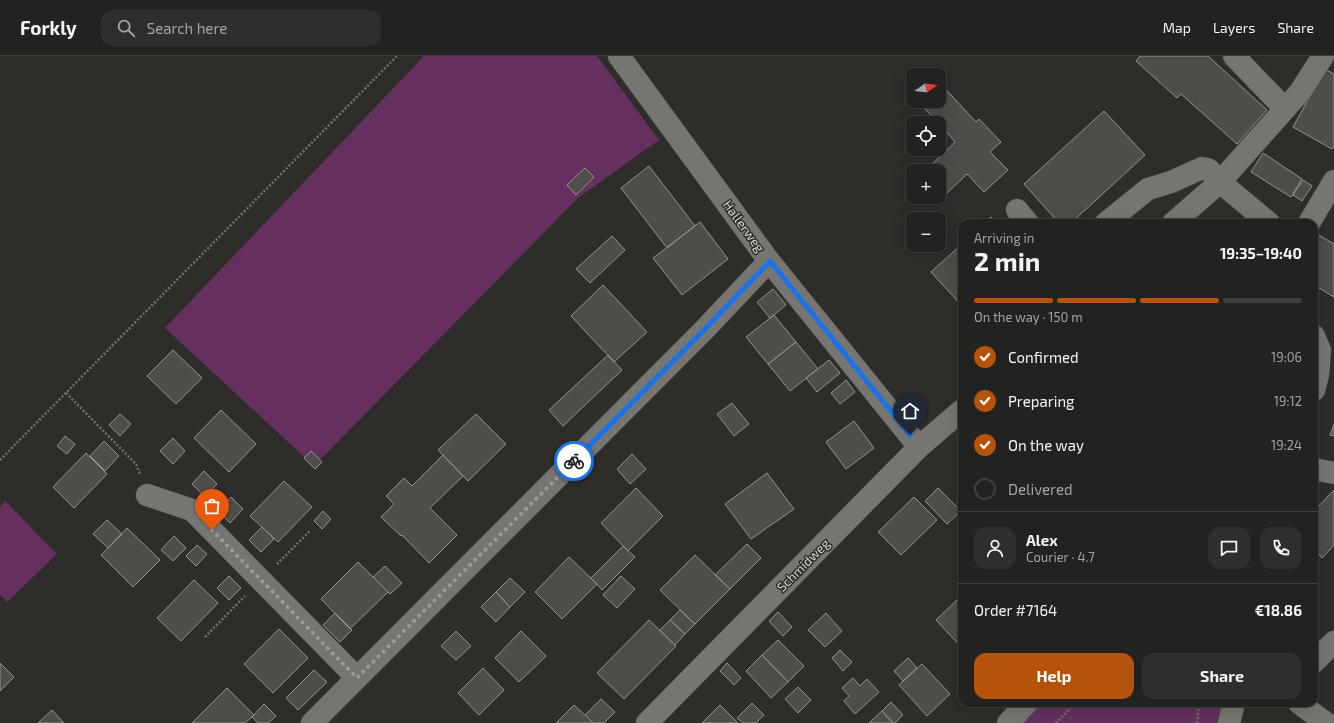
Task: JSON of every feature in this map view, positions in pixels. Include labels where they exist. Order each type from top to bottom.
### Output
[{"type":"street","name":"Hallerweg","points":[[619,56],[770,261],[920,447]]},
{"type":"street","points":[[1234,56],[1285,109]]},
{"type":"street","points":[[1178,219],[1220,182],[1300,92],[1323,56]]},
{"type":"street","points":[[1111,219],[1148,189],[1171,182],[1202,168],[1208,169],[1220,182],[1264,219]]},
{"type":"street","points":[[1311,219],[1334,181]]},
{"type":"street","points":[[312,723],[701,334],[770,261]]},
{"type":"street","points":[[1318,345],[1320,350],[1318,374]]},
{"type":"street","name":"Schmidweg","points":[[647,723],[920,447],[958,414]]},
{"type":"street","points":[[1318,470],[1334,472]]},
{"type":"street","points":[[147,495],[192,510],[357,678]]},
{"type":"street","points":[[1318,658],[1334,642]]},
{"type":"street","points":[[1008,723],[1023,707]]},
{"type":"street","points":[[1229,723],[1233,707]]},
{"type":"street","points":[[1305,707],[1326,723]]},
{"type":"path","points":[[0,460],[397,56]]},
{"type":"path","points":[[66,393],[136,464],[147,495]]},
{"type":"path","points":[[1056,723],[1071,707]]},
{"type":"path","points":[[1198,723],[1199,707]]},
{"type":"shaded area","points":[[424,56],[597,56],[659,140],[578,198],[314,466],[165,328]]},
{"type":"shaded area","points":[[5,501],[57,554],[7,602],[0,595],[0,507]]},
{"type":"shaded area","points":[[1035,707],[1224,707],[1220,723],[1020,723]]},
{"type":"building","points":[[1140,56],[1208,56],[1267,110],[1237,144],[1181,94],[1177,98],[1136,61]]},
{"type":"building","points":[[1325,69],[1334,74],[1334,146],[1332,149],[1293,127]]},
{"type":"building","points":[[946,90],[976,122],[979,119],[1001,142],[990,152],[1008,170],[984,192],[967,174],[946,194],[946,164],[932,164],[941,156],[946,156],[946,151],[955,142],[946,131],[946,116],[932,116],[924,108],[946,108]]},
{"type":"building","points":[[1104,111],[1145,155],[1075,219],[1055,219],[1024,184]]},
{"type":"building","points":[[1263,153],[1302,179],[1291,197],[1251,172]]},
{"type":"building","points":[[649,166],[695,226],[667,248],[621,188]]},
{"type":"building","points":[[585,168],[594,177],[576,195],[567,185]]},
{"type":"building","points":[[1303,180],[1312,186],[1302,201],[1293,195]]},
{"type":"building","points":[[700,222],[728,259],[682,295],[653,258]]},
{"type":"building","points":[[1318,235],[1334,244],[1334,297],[1318,287]]},
{"type":"building","points":[[612,236],[625,250],[590,283],[576,269]]},
{"type":"building","points":[[958,248],[958,302],[931,272]]},
{"type":"building","points":[[603,285],[647,332],[614,362],[571,316]]},
{"type":"building","points":[[773,289],[786,305],[770,318],[757,302]]},
{"type":"building","points":[[774,315],[796,342],[768,364],[746,337]]},
{"type":"building","points":[[796,342],[818,369],[790,391],[768,364]]},
{"type":"building","points":[[173,350],[202,378],[176,404],[147,376]]},
{"type":"building","points":[[608,355],[622,370],[563,426],[549,410]]},
{"type":"building","points":[[829,360],[840,373],[817,392],[806,378]]},
{"type":"building","points":[[846,380],[855,392],[840,404],[831,393]]},
{"type":"building","points":[[732,403],[749,424],[734,436],[717,414]]},
{"type":"building","points":[[221,410],[256,444],[229,472],[194,438]]},
{"type":"building","points":[[120,414],[131,424],[120,436],[109,425]]},
{"type":"building","points":[[476,414],[506,444],[468,481],[438,450]]},
{"type":"building","points":[[854,421],[874,448],[846,469],[826,442]]},
{"type":"building","points":[[1334,424],[1334,436],[1330,435]]},
{"type":"building","points":[[65,436],[75,444],[67,454],[57,446]]},
{"type":"building","points":[[173,438],[185,451],[173,464],[160,451]]},
{"type":"building","points":[[104,441],[119,456],[105,471],[90,456]]},
{"type":"building","points":[[311,451],[322,462],[315,469],[304,458]]},
{"type":"building","points":[[86,453],[107,474],[74,508],[53,487]]},
{"type":"building","points":[[632,454],[646,469],[630,484],[617,469]]},
{"type":"building","points":[[443,455],[463,476],[430,508],[457,535],[429,563],[402,535],[401,536],[381,517],[394,504],[386,496],[404,478],[412,486]]},
{"type":"building","points":[[204,471],[217,484],[205,497],[192,484]]},
{"type":"building","points":[[767,473],[794,509],[751,539],[725,504]]},
{"type":"building","points":[[284,481],[312,507],[278,542],[250,516]]},
{"type":"building","points":[[636,488],[663,516],[628,551],[601,523]]},
{"type":"building","points":[[938,488],[958,508],[958,514],[947,524],[925,501]]},
{"type":"building","points":[[1334,490],[1334,545],[1322,558],[1318,554],[1318,507]]},
{"type":"building","points":[[231,497],[243,509],[230,523],[218,511]]},
{"type":"building","points":[[914,497],[937,520],[901,555],[878,532]]},
{"type":"building","points":[[323,511],[331,519],[322,529],[314,521]]},
{"type":"building","points":[[107,520],[122,534],[108,548],[93,534]]},
{"type":"building","points":[[262,527],[274,539],[261,552],[249,540]]},
{"type":"building","points":[[127,528],[160,560],[133,587],[101,555]]},
{"type":"building","points":[[174,536],[186,548],[173,561],[161,550]]},
{"type":"building","points":[[747,544],[761,558],[730,589],[715,575]]},
{"type":"building","points":[[197,545],[207,554],[196,566],[186,556]]},
{"type":"building","points":[[623,546],[635,557],[602,590],[591,578]]},
{"type":"building","points":[[695,555],[730,589],[695,624],[660,590]]},
{"type":"building","points":[[569,557],[597,584],[562,619],[535,592]]},
{"type":"building","points":[[358,562],[388,592],[350,629],[321,599]]},
{"type":"building","points":[[385,566],[402,583],[390,594],[373,577]]},
{"type":"building","points":[[229,576],[241,588],[229,600],[217,588]]},
{"type":"building","points":[[621,576],[635,589],[617,608],[603,595]]},
{"type":"building","points":[[510,578],[525,592],[510,607],[496,592]]},
{"type":"building","points":[[194,580],[218,603],[181,641],[157,618]]},
{"type":"building","points":[[496,592],[510,607],[496,622],[481,607]]},
{"type":"building","points":[[958,599],[958,644],[936,620]]},
{"type":"building","points":[[680,610],[695,624],[685,634],[670,620]]},
{"type":"building","points":[[778,612],[792,627],[783,636],[769,621]]},
{"type":"building","points":[[335,613],[352,630],[340,642],[323,625]]},
{"type":"building","points":[[826,613],[842,631],[825,647],[808,630]]},
{"type":"building","points":[[649,620],[676,646],[624,699],[597,673]]},
{"type":"building","points":[[670,620],[685,634],[675,645],[660,630]]},
{"type":"building","points":[[279,629],[308,658],[273,693],[244,664]]},
{"type":"building","points":[[456,631],[471,646],[456,660],[441,646]]},
{"type":"building","points":[[521,631],[546,656],[519,682],[495,658]]},
{"type":"building","points":[[778,640],[804,666],[788,682],[762,655]]},
{"type":"building","points":[[840,650],[852,662],[843,671],[832,658]]},
{"type":"building","points":[[762,655],[788,682],[771,698],[746,671]]},
{"type":"building","points":[[908,658],[917,668],[903,681],[894,671]]},
{"type":"building","points":[[0,663],[14,677],[0,691]]},
{"type":"building","points":[[727,663],[741,678],[734,685],[720,671]]},
{"type":"building","points":[[922,664],[950,694],[927,716],[899,685]]},
{"type":"building","points":[[483,668],[504,690],[479,715],[458,693]]},
{"type":"building","points":[[314,670],[327,682],[298,710],[286,698]]},
{"type":"building","points":[[853,678],[860,686],[867,679],[879,692],[855,714],[844,701],[849,696],[842,688]]},
{"type":"building","points":[[798,687],[811,700],[798,713],[785,699]]},
{"type":"building","points":[[227,688],[254,715],[245,723],[192,723]]},
{"type":"building","points":[[601,699],[615,712],[604,723],[593,723],[585,715]]},
{"type":"building","points":[[891,702],[903,715],[895,723],[893,723],[882,711]]},
{"type":"building","points":[[752,703],[764,715],[756,723],[743,723],[737,718]]},
{"type":"building","points":[[264,704],[276,716],[268,723],[258,723],[252,717]]},
{"type":"building","points":[[574,705],[585,715],[593,723],[556,723]]},
{"type":"building","points":[[720,705],[738,723],[702,723]]},
{"type":"building","points":[[52,710],[64,723],[38,723]]},
{"type":"building","points":[[882,711],[893,723],[869,723]]},
{"type":"way so far","points":[[212,530],[357,678],[574,461]]},
{"type":"route","points":[[574,461],[770,261],[910,435]]}]
